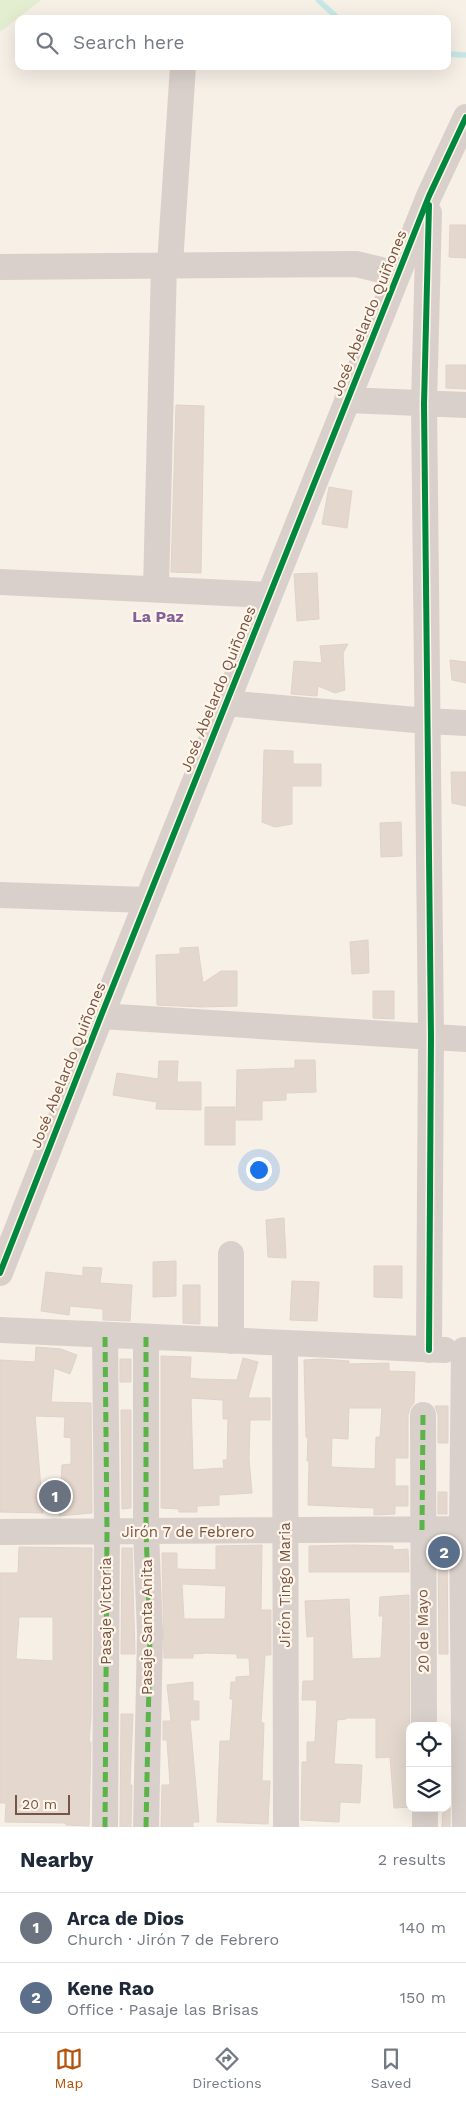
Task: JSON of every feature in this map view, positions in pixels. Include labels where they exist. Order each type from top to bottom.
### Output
[{"type":"street","points":[[156,589],[167,264],[184,70]]},
{"type":"street","name":"José Abelardo Quiñones","points":[[0,1273],[9,1223],[100,1016],[429,196],[466,117]]},
{"type":"street","points":[[428,1350],[431,1037],[424,404],[429,196]]},
{"type":"street","points":[[0,267],[167,264],[356,264],[398,274]]},
{"type":"street","points":[[347,400],[466,405]]},
{"type":"street","points":[[0,582],[269,595]]},
{"type":"street","points":[[226,703],[427,721],[466,722]]},
{"type":"street","points":[[0,895],[147,900]]},
{"type":"street","points":[[100,1016],[466,1039]]},
{"type":"street","points":[[231,1254],[231,1341]]},
{"type":"street","points":[[0,1330],[428,1350],[465,1350],[465,1827]]},
{"type":"street","name":"Pasaje Victoria","points":[[105,1334],[107,1532],[105,1827]]},
{"type":"street","name":"Pasaje Santa Anita","points":[[146,1336],[146,1532],[150,1634],[146,1827]]},
{"type":"street","name":"Jirón Tingo Maria","points":[[285,1343],[286,1827]]},
{"type":"street","name":"20 de Mayo","points":[[423,1415],[424,1722]]},
{"type":"street","name":"Jirón 7 de Febrero","points":[[0,1532],[464,1529]]},
{"type":"street","points":[[425,1812],[425,1827]]},
{"type":"green space","points":[[0,0],[41,0],[22,15],[15,15],[15,20],[0,32]]},
{"type":"building","points":[[450,225],[466,225],[466,258],[449,257]]},
{"type":"building","points":[[446,365],[466,365],[466,389],[446,388]]},
{"type":"building","points":[[176,405],[204,406],[201,573],[171,572]]},
{"type":"building","points":[[329,487],[352,491],[347,528],[322,524]]},
{"type":"building","points":[[317,573],[319,619],[297,621],[294,574]]},
{"type":"building","points":[[348,644],[343,653],[345,690],[335,693],[318,686],[317,696],[291,694],[294,661],[322,663],[320,646]]},
{"type":"building","points":[[450,660],[466,662],[466,683],[452,680]]},
{"type":"building","points":[[264,750],[293,751],[293,764],[321,764],[321,786],[292,786],[292,824],[275,827],[262,822]]},
{"type":"building","points":[[451,772],[466,772],[466,806],[452,803]]},
{"type":"building","points":[[401,822],[402,856],[381,857],[380,823]]},
{"type":"building","points":[[368,940],[369,973],[352,974],[350,942]]},
{"type":"building","points":[[198,947],[203,983],[221,971],[237,971],[237,1006],[157,1005],[156,955],[180,954],[180,948]]},
{"type":"building","points":[[373,991],[394,991],[394,1019],[373,1018]]},
{"type":"building","points":[[295,1060],[315,1060],[316,1092],[286,1093],[286,1100],[262,1101],[262,1120],[236,1120],[237,1070],[295,1068]]},
{"type":"building","points":[[159,1061],[178,1061],[177,1082],[201,1082],[201,1110],[156,1109],[157,1102],[113,1095],[117,1073],[158,1079]]},
{"type":"building","points":[[205,1107],[235,1107],[235,1145],[205,1145]]},
{"type":"building","points":[[284,1218],[286,1258],[268,1257],[266,1220]]},
{"type":"building","points":[[176,1261],[176,1296],[153,1297],[153,1262]]},
{"type":"building","points":[[374,1266],[402,1266],[402,1298],[374,1297]]},
{"type":"building","points":[[83,1267],[102,1268],[100,1283],[132,1285],[130,1321],[103,1320],[103,1309],[70,1306],[69,1315],[41,1311],[46,1272],[83,1276]]},
{"type":"building","points":[[292,1281],[319,1282],[317,1321],[290,1320]]},
{"type":"building","points":[[183,1285],[200,1285],[200,1324],[183,1323]]},
{"type":"building","points":[[36,1347],[61,1349],[77,1355],[70,1374],[54,1368],[51,1402],[91,1403],[92,1513],[59,1516],[62,1465],[71,1464],[71,1438],[64,1437],[65,1417],[35,1416],[43,1513],[0,1512],[0,1360],[35,1362]]},
{"type":"building","points":[[161,1356],[191,1357],[190,1378],[199,1379],[237,1380],[243,1358],[258,1362],[248,1398],[270,1398],[270,1420],[250,1420],[249,1459],[252,1493],[219,1495],[219,1505],[197,1506],[197,1512],[179,1512],[179,1509],[161,1508]],"holes":[[[191,1398],[223,1400],[223,1419],[228,1419],[227,1460],[223,1460],[224,1468],[193,1470]]]},
{"type":"building","points":[[120,1359],[131,1359],[131,1382],[120,1382]]},
{"type":"building","points":[[304,1360],[349,1361],[349,1364],[389,1363],[389,1371],[415,1372],[414,1403],[408,1415],[408,1458],[395,1458],[395,1486],[408,1486],[408,1506],[395,1506],[395,1514],[374,1515],[374,1508],[308,1505],[309,1461],[307,1461],[308,1438],[306,1437]],"holes":[[[349,1408],[382,1408],[380,1437],[376,1437],[375,1469],[331,1467],[332,1438],[348,1439]]]},
{"type":"building","points":[[435,1406],[448,1406],[448,1443],[438,1443],[438,1415]]},
{"type":"building","points":[[121,1410],[131,1410],[131,1508],[122,1509]]},
{"type":"building","points":[[438,1492],[447,1492],[447,1514],[438,1514]]},
{"type":"building","points":[[262,1545],[261,1610],[271,1610],[271,1655],[265,1655],[261,1723],[264,1723],[262,1781],[270,1781],[268,1824],[217,1822],[220,1741],[230,1741],[233,1699],[230,1699],[231,1682],[236,1682],[236,1677],[250,1676],[249,1658],[237,1658],[237,1654],[206,1653],[193,1654],[193,1658],[164,1658],[162,1553],[177,1553],[177,1569],[216,1570],[216,1546]],"holes":[[[182,1584],[226,1586],[225,1619],[184,1619]]]},
{"type":"building","points":[[438,1545],[447,1545],[448,1654],[439,1654]]},
{"type":"building","points":[[309,1546],[393,1546],[393,1550],[408,1549],[409,1572],[309,1572]]},
{"type":"building","points":[[19,1547],[92,1548],[89,1826],[66,1825],[66,1823],[5,1822],[6,1803],[0,1803],[0,1573],[18,1573]],"holes":[[[19,1617],[53,1617],[53,1661],[16,1659]]]},
{"type":"building","points":[[122,1548],[132,1548],[135,1654],[121,1654]]},
{"type":"building","points":[[409,1595],[410,1722],[406,1722],[406,1807],[394,1808],[390,1757],[376,1758],[376,1718],[346,1718],[337,1720],[334,1764],[362,1765],[360,1803],[340,1802],[339,1822],[301,1820],[302,1762],[307,1762],[307,1742],[315,1742],[317,1700],[302,1700],[303,1681],[314,1681],[314,1636],[307,1637],[305,1601],[349,1599],[352,1659],[381,1658],[383,1616],[379,1616],[380,1597]]},
{"type":"building","points":[[193,1682],[193,1701],[199,1701],[199,1720],[190,1720],[199,1822],[193,1822],[193,1827],[161,1827],[162,1785],[170,1785],[167,1740],[163,1740],[163,1721],[171,1721],[167,1685]]},
{"type":"building","points":[[121,1714],[133,1714],[130,1785],[132,1785],[131,1827],[120,1827]]},
{"type":"building","points":[[443,1812],[450,1812],[450,1827],[442,1827]]},
{"type":"waterway","points":[[318,0],[335,15]]},
{"type":"waterway","points":[[451,54],[466,55]]},
{"type":"marked path","points":[[105,1335],[107,1532],[105,1827]]},
{"type":"marked path","points":[[146,1337],[146,1532],[150,1634],[146,1827]]},
{"type":"marked path","points":[[422,1530],[423,1415]]},
{"type":"cycle path","points":[[0,1273],[429,196],[466,117]]},
{"type":"cycle path","points":[[429,205],[424,404],[431,1037],[429,1350]]},
{"type":"place","name":"Arca de Dios","points":[[55,1496]]},
{"type":"place","name":"Kene Rao","points":[[444,1552]]},
{"type":"district","name":"La Paz","points":[[158,616]]}]
